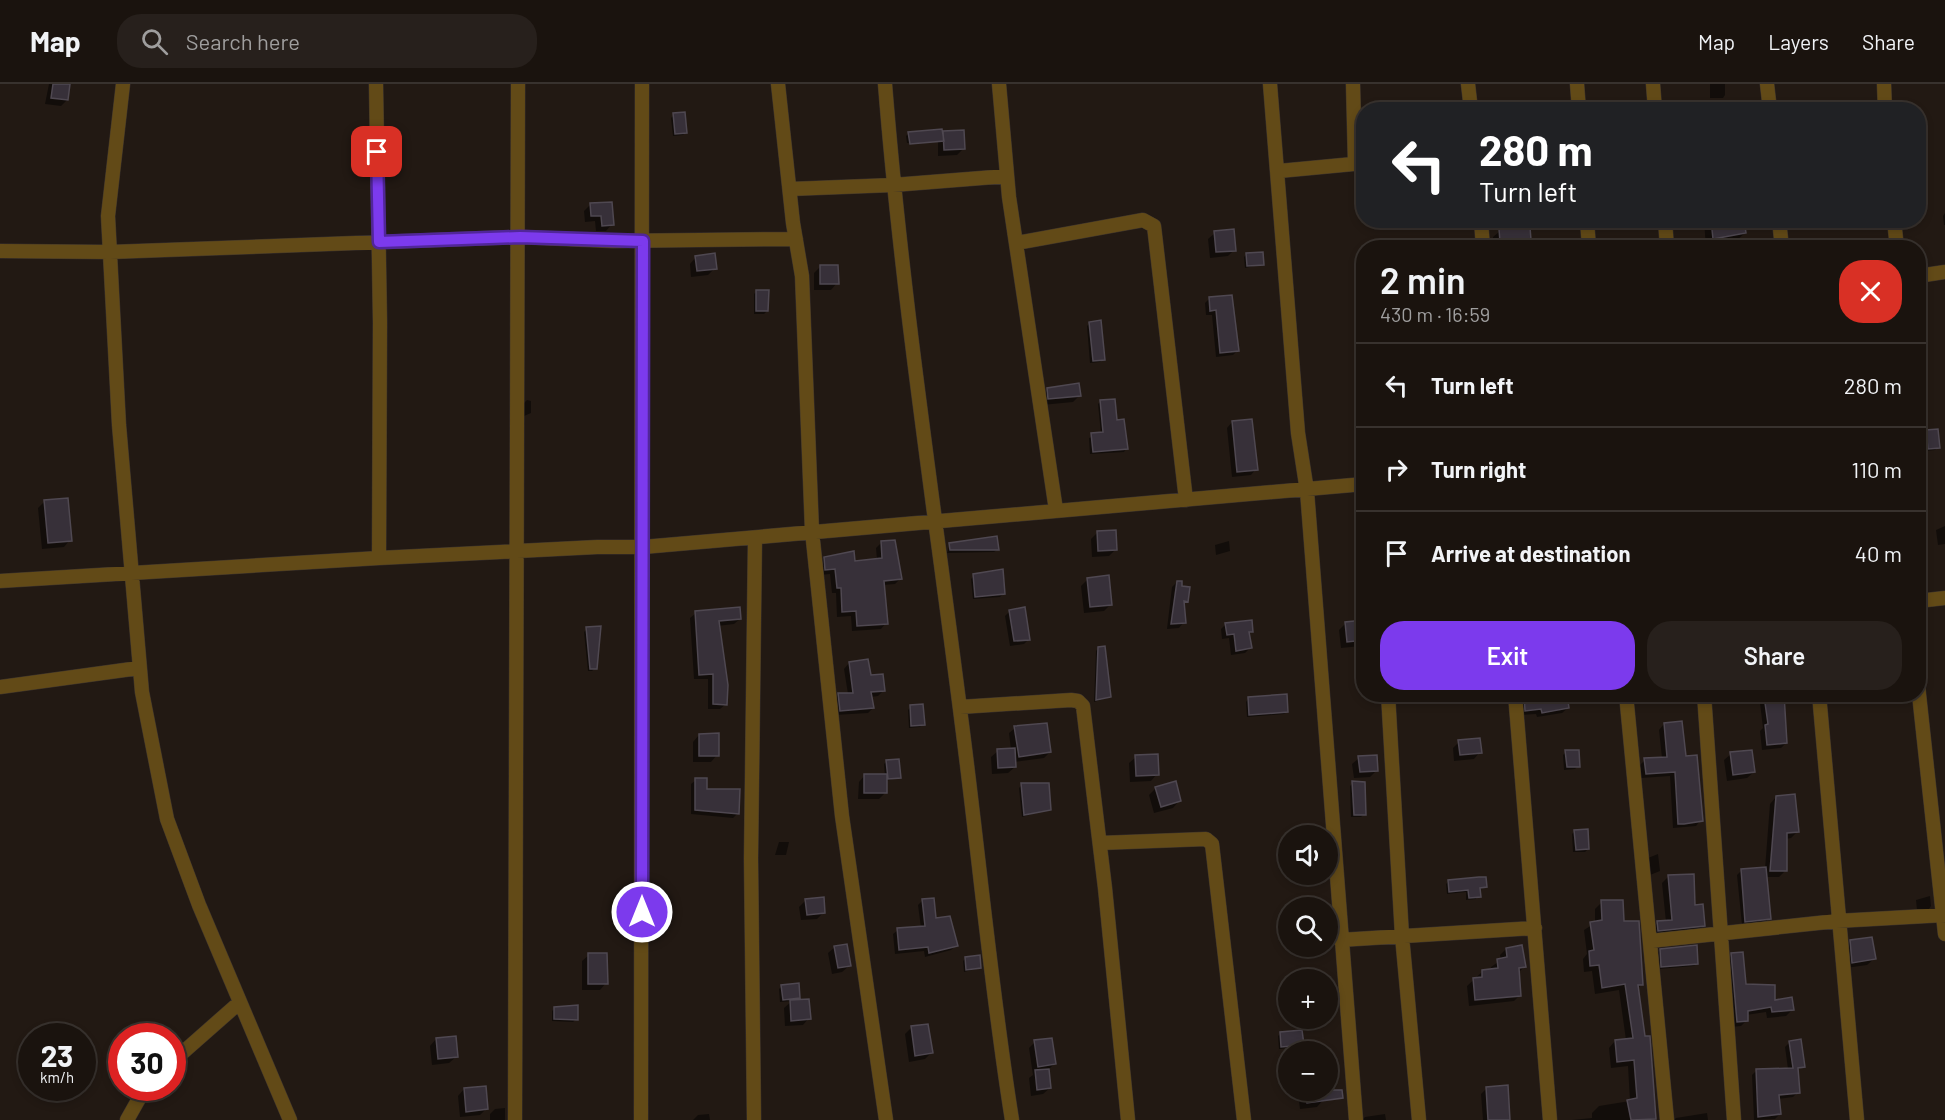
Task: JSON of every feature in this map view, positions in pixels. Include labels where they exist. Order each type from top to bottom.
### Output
[{"type":"street","points":[[123,84],[108,216],[130,573],[139,668],[167,819],[199,905],[290,1120]]},
{"type":"street","points":[[376,84],[379,242],[379,558]]},
{"type":"street","points":[[515,1120],[520,237],[518,84]]},
{"type":"street","points":[[641,1120],[642,84]]},
{"type":"street","points":[[778,84],[802,276],[813,531],[842,816],[886,1120]]},
{"type":"street","points":[[885,84],[893,185],[960,707],[999,1038],[1012,1120]]},
{"type":"street","points":[[999,84],[1007,176],[1056,510]]},
{"type":"street","points":[[1270,84],[1279,171],[1298,433],[1307,491],[1340,940],[1356,1120]]},
{"type":"street","points":[[1353,84],[1356,124]]},
{"type":"street","points":[[1468,84],[1470,102]]},
{"type":"street","points":[[1577,84],[1578,102]]},
{"type":"street","points":[[1653,84],[1654,102]]},
{"type":"street","points":[[1767,84],[1769,102]]},
{"type":"street","points":[[1884,84],[1885,102]]},
{"type":"street","points":[[1279,171],[1356,164]]},
{"type":"street","points":[[790,189],[893,185],[1007,176]]},
{"type":"street","points":[[1016,243],[1143,220],[1149,221],[1154,226],[1186,500]]},
{"type":"street","points":[[0,250],[110,252],[520,237],[643,241],[796,239]]},
{"type":"street","points":[[1926,275],[1945,272]]},
{"type":"street","points":[[0,581],[379,558],[643,547],[1356,485]]},
{"type":"street","points":[[753,1120],[751,859],[755,538]]},
{"type":"street","points":[[1926,600],[1945,598]]},
{"type":"street","points":[[0,687],[139,668]]},
{"type":"street","points":[[960,707],[1078,701],[1083,706],[1100,843],[1128,1120]]},
{"type":"street","points":[[1388,702],[1402,936],[1419,1120]]},
{"type":"street","points":[[1516,702],[1550,1120]]},
{"type":"street","points":[[1627,702],[1666,1120]]},
{"type":"street","points":[[1705,702],[1734,1120]]},
{"type":"street","points":[[1820,702],[1837,921],[1857,1120]]},
{"type":"street","points":[[1920,702],[1945,934]]},
{"type":"street","points":[[1100,843],[1206,839],[1212,844],[1244,1120]]},
{"type":"street","points":[[1650,941],[1837,921],[1944,915]]},
{"type":"street","points":[[1340,940],[1535,928]]},
{"type":"street","points":[[186,1050],[240,1002]]},
{"type":"street","points":[[127,1120],[138,1101]]},
{"type":"building","points":[[53,84],[70,84],[68,100],[51,98]]},
{"type":"building","points":[[685,112],[687,133],[675,134],[673,113]]},
{"type":"building","points":[[942,129],[944,141],[910,144],[908,132]]},
{"type":"building","points":[[964,130],[965,149],[944,150],[943,131]]},
{"type":"building","points":[[612,202],[614,225],[602,226],[601,216],[591,216],[590,203]]},
{"type":"building","points":[[1530,228],[1531,240],[1500,240],[1499,229]]},
{"type":"building","points":[[1712,228],[1745,228],[1746,233],[1713,239]]},
{"type":"building","points":[[1234,229],[1236,251],[1216,252],[1214,231]]},
{"type":"building","points":[[1263,252],[1264,265],[1247,266],[1246,253]]},
{"type":"building","points":[[715,253],[717,269],[697,271],[695,256]]},
{"type":"building","points":[[820,265],[838,265],[839,284],[820,284]]},
{"type":"building","points":[[756,290],[769,290],[768,311],[756,311]]},
{"type":"building","points":[[1232,295],[1239,351],[1220,353],[1216,310],[1210,311],[1209,297]]},
{"type":"building","points":[[1101,320],[1105,360],[1093,361],[1089,322]]},
{"type":"building","points":[[1079,383],[1081,396],[1048,399],[1047,388]]},
{"type":"building","points":[[1115,399],[1117,420],[1124,419],[1128,449],[1093,452],[1091,433],[1103,432],[1100,400]]},
{"type":"building","points":[[1252,419],[1258,470],[1237,472],[1232,421]]},
{"type":"building","points":[[1938,429],[1940,448],[1928,449],[1926,430]]},
{"type":"building","points":[[68,498],[72,541],[48,543],[44,500]]},
{"type":"building","points":[[1116,530],[1117,550],[1098,551],[1097,531]]},
{"type":"building","points":[[997,536],[999,550],[950,550],[949,543]]},
{"type":"building","points":[[895,540],[902,579],[884,581],[888,624],[857,626],[856,611],[842,612],[841,588],[837,588],[835,569],[825,570],[824,557],[854,551],[855,561],[882,558],[881,541]]},
{"type":"building","points":[[1003,569],[1005,594],[975,597],[973,574]]},
{"type":"building","points":[[1109,575],[1112,605],[1090,607],[1087,578]]},
{"type":"building","points":[[1177,581],[1182,581],[1182,586],[1190,587],[1188,602],[1184,601],[1186,623],[1171,624]]},
{"type":"building","points":[[740,607],[741,619],[719,621],[728,685],[727,705],[713,704],[713,674],[699,675],[695,611]]},
{"type":"building","points":[[1025,607],[1030,640],[1014,641],[1009,610]]},
{"type":"building","points":[[1252,620],[1253,632],[1249,632],[1252,648],[1236,651],[1234,634],[1227,635],[1225,623]]},
{"type":"building","points":[[1356,621],[1356,641],[1347,642],[1345,622]]},
{"type":"building","points":[[601,626],[597,669],[590,669],[586,627]]},
{"type":"building","points":[[1105,646],[1111,697],[1096,700],[1098,647]]},
{"type":"building","points":[[868,659],[871,675],[883,674],[885,691],[871,692],[874,708],[840,711],[838,693],[853,693],[849,662]]},
{"type":"building","points":[[1287,694],[1288,712],[1249,715],[1248,697]]},
{"type":"building","points":[[1524,702],[1568,702],[1569,708],[1542,713],[1541,709],[1525,711]]},
{"type":"building","points":[[1765,702],[1784,702],[1787,743],[1767,745],[1765,725],[1768,724]]},
{"type":"building","points":[[923,704],[925,725],[911,726],[910,705]]},
{"type":"building","points":[[1682,721],[1686,756],[1697,755],[1703,821],[1678,824],[1675,772],[1646,774],[1644,758],[1667,757],[1664,723]]},
{"type":"building","points":[[1047,723],[1051,752],[1019,757],[1014,726]]},
{"type":"building","points":[[719,733],[719,756],[699,756],[699,734]]},
{"type":"building","points":[[1480,738],[1482,753],[1460,755],[1458,740]]},
{"type":"building","points":[[1015,748],[1016,767],[998,768],[997,749]]},
{"type":"building","points":[[1565,750],[1579,750],[1580,767],[1567,767]]},
{"type":"building","points":[[1752,750],[1755,772],[1733,775],[1730,752]]},
{"type":"building","points":[[1158,754],[1159,775],[1136,776],[1135,755]]},
{"type":"building","points":[[1377,755],[1378,771],[1360,772],[1358,756]]},
{"type":"building","points":[[899,759],[901,778],[888,779],[886,760]]},
{"type":"building","points":[[864,774],[887,774],[887,793],[864,793]]},
{"type":"building","points":[[695,778],[707,778],[707,789],[740,789],[739,814],[695,810]]},
{"type":"building","points":[[1176,781],[1181,801],[1161,807],[1155,787]]},
{"type":"building","points":[[1352,781],[1365,782],[1366,815],[1354,815]]},
{"type":"building","points":[[1021,783],[1049,783],[1051,810],[1024,815]]},
{"type":"building","points":[[1795,794],[1799,832],[1787,833],[1787,871],[1770,871],[1776,796]]},
{"type":"building","points":[[1588,829],[1589,849],[1576,850],[1574,830]]},
{"type":"building","points":[[1766,867],[1771,919],[1745,922],[1741,869]]},
{"type":"building","points":[[1694,874],[1695,905],[1703,904],[1705,926],[1658,931],[1657,921],[1672,920],[1668,875]]},
{"type":"building","points":[[1486,877],[1487,887],[1480,888],[1481,897],[1469,898],[1468,890],[1449,892],[1448,880]]},
{"type":"building","points":[[824,897],[825,913],[807,915],[805,899]]},
{"type":"building","points":[[934,898],[936,918],[950,916],[958,946],[929,953],[928,947],[899,950],[897,928],[925,926],[922,899]]},
{"type":"building","points":[[1601,900],[1623,900],[1624,921],[1639,921],[1643,985],[1638,985],[1645,1036],[1650,1036],[1656,1119],[1631,1120],[1627,1100],[1637,1098],[1634,1060],[1617,1062],[1615,1040],[1633,1038],[1625,984],[1602,988],[1599,965],[1590,966],[1589,951],[1594,950],[1590,922],[1602,920]]},
{"type":"building","points":[[1872,937],[1876,959],[1852,963],[1850,940]]},
{"type":"building","points":[[847,944],[851,966],[838,968],[834,946]]},
{"type":"building","points":[[1522,945],[1526,967],[1519,968],[1521,996],[1475,1000],[1473,978],[1482,977],[1482,970],[1498,968],[1497,959],[1507,957],[1506,948]]},
{"type":"building","points":[[1697,945],[1698,964],[1661,967],[1660,949]]},
{"type":"building","points":[[1743,952],[1746,984],[1775,985],[1775,1000],[1792,997],[1794,1010],[1772,1012],[1771,1007],[1748,1011],[1748,1021],[1737,1022],[1731,953]]},
{"type":"building","points":[[588,953],[607,953],[608,984],[588,984]]},
{"type":"building","points":[[980,955],[981,968],[966,970],[965,957]]},
{"type":"building","points":[[799,983],[800,998],[783,1000],[781,985]]},
{"type":"building","points":[[809,999],[811,1019],[791,1021],[790,1000]]},
{"type":"building","points":[[578,1005],[578,1020],[554,1019],[554,1007]]},
{"type":"building","points":[[928,1024],[933,1053],[915,1056],[911,1026]]},
{"type":"building","points":[[1302,1030],[1303,1041],[1281,1041],[1280,1032]]},
{"type":"building","points":[[456,1036],[458,1057],[438,1059],[436,1038]]},
{"type":"building","points":[[1052,1038],[1056,1064],[1038,1067],[1034,1040]]},
{"type":"building","points":[[1801,1039],[1805,1067],[1798,1068],[1800,1093],[1779,1095],[1781,1114],[1758,1117],[1756,1069],[1793,1068],[1789,1041]]},
{"type":"building","points":[[1049,1069],[1051,1088],[1037,1090],[1035,1070]]},
{"type":"building","points":[[1508,1085],[1510,1120],[1488,1120],[1486,1087]]},
{"type":"building","points":[[486,1086],[488,1109],[466,1112],[464,1088]]},
{"type":"building","points":[[1338,1090],[1342,1090],[1343,1098],[1338,1099]]},
{"type":"route","points":[[377,152],[379,242],[520,237],[643,241],[642,912]]}]
